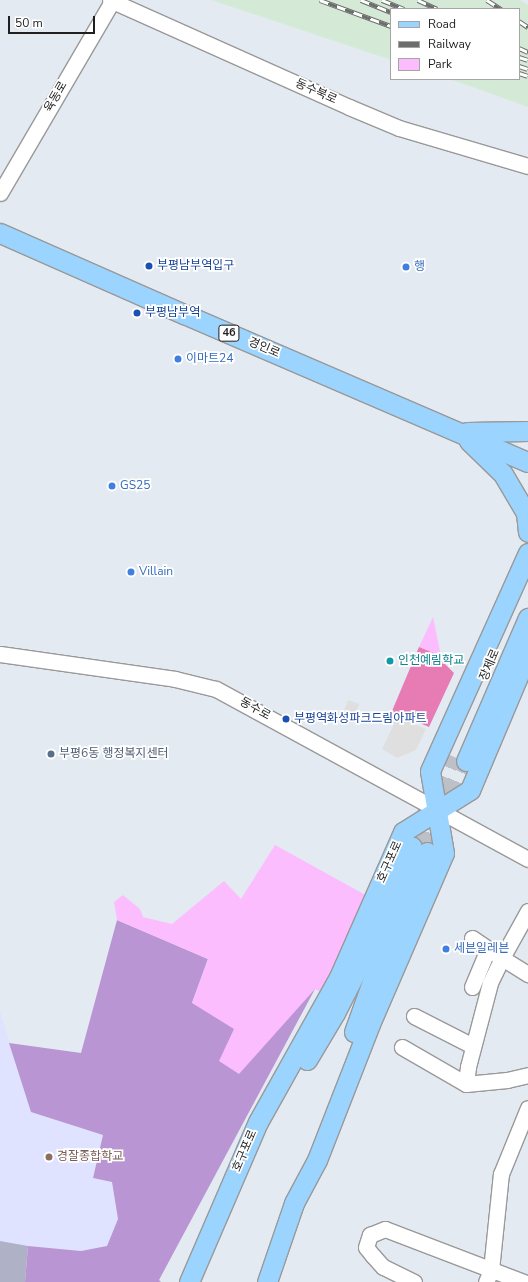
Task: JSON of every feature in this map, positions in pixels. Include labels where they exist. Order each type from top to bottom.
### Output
[{"type":"main road","name":"경인로","points":[[0,233],[528,462]]},
{"type":"main road","points":[[459,432],[528,431]]},
{"type":"main road","points":[[459,432],[503,474],[526,512],[528,532]]},
{"type":"main road","points":[[528,553],[430,771],[437,810],[470,790],[528,653]]},
{"type":"main road","name":"장제로","points":[[528,575],[459,758],[528,618]]},
{"type":"main road","name":"호구포로","points":[[188,1282],[258,1122],[340,975],[403,832],[437,810],[444,852],[370,1024],[317,1160],[294,1203]]},
{"type":"main road","name":"호구포로","points":[[234,1179],[335,1013],[420,849],[308,1157],[267,1282]]},
{"type":"street","name":"동수북로","points":[[111,0],[399,128],[528,166]]},
{"type":"street","name":"육동로","points":[[0,193],[111,0]]},
{"type":"street","name":"동수로","points":[[0,654],[175,679],[216,689],[528,859]]},
{"type":"street","points":[[466,1084],[473,1046],[490,983],[528,911]]},
{"type":"street","points":[[472,938],[528,974]]},
{"type":"street","points":[[472,987],[488,949]]},
{"type":"street","points":[[414,1016],[473,1046]]},
{"type":"street","points":[[402,1047],[466,1084],[507,1080],[528,1075]]},
{"type":"street","points":[[488,1276],[501,1174],[528,1108]]},
{"type":"street","points":[[414,1282],[383,1267],[366,1247],[370,1234],[385,1229],[488,1276],[524,1282]]},
{"type":"shaded area","points":[[211,0],[520,0],[528,5],[528,107],[453,80],[520,80],[520,8],[390,8],[390,60]]},
{"type":"shaded area","points":[[419,647],[441,656],[441,660],[454,673],[429,727],[392,711]]},
{"type":"shaded area","points":[[348,700],[359,704],[355,715],[344,711]]},
{"type":"shaded area","points":[[390,714],[426,729],[416,750],[397,758],[382,749],[394,724],[388,720]]},
{"type":"shaded area","points":[[117,920],[208,959],[192,1003],[315,989],[159,1280],[161,1282],[25,1282],[28,1246],[81,1251],[107,1246],[118,1219],[112,1182],[93,1178],[103,1135],[31,1112],[9,1043],[81,1053]]},
{"type":"shaded area","name":"경잘종합학교","points":[[0,1011],[31,1112],[104,1135],[93,1178],[112,1182],[118,1219],[107,1246],[81,1251],[28,1246],[25,1282],[0,1282]]},
{"type":"shaded area","points":[[0,1241],[28,1246],[25,1282],[0,1282]]},
{"type":"green space","points":[[433,617],[441,656],[419,647]]},
{"type":"green space","points":[[275,845],[371,898],[325,994],[315,989],[239,1074],[219,1061],[234,1029],[192,1003],[208,959],[117,920],[114,902],[123,895],[140,909],[143,917],[172,924],[224,881],[241,899]]},
{"type":"tunnel","points":[[412,846],[452,755]]},
{"type":"tunnel","points":[[427,852],[466,761]]},
{"type":"railway","points":[[320,0],[390,26]]},
{"type":"railway","points":[[361,0],[390,12]]},
{"type":"railway","points":[[382,0],[402,8]]},
{"type":"railway","points":[[418,0],[435,8]]},
{"type":"railway","points":[[487,0],[499,8]]},
{"type":"railway","points":[[520,22],[528,27]]},
{"type":"railway","points":[[520,48],[528,52]]},
{"type":"railway","points":[[520,57],[528,60]]},
{"type":"railway","points":[[520,66],[528,69]]},
{"type":"railway","points":[[520,73],[528,76]]},
{"type":"place","name":"부평남부역입구","points":[[149,266]]},
{"type":"place","name":"행","points":[[406,267]]},
{"type":"place","name":"부평남부역","points":[[137,313]]},
{"type":"place","name":"이마트24","points":[[178,359]]},
{"type":"place","name":"GS25","points":[[112,486]]},
{"type":"place","name":"Villain","points":[[131,572]]},
{"type":"place","name":"인천예림학교","points":[[390,661]]},
{"type":"place","name":"부평역화성파크드림아파트","points":[[286,719]]},
{"type":"place","name":"부평6동 행정복지센터","points":[[51,754]]},
{"type":"place","name":"세븐일레븐","points":[[446,949]]},
{"type":"place","name":"경잘종합학교","points":[[49,1157]]}]
